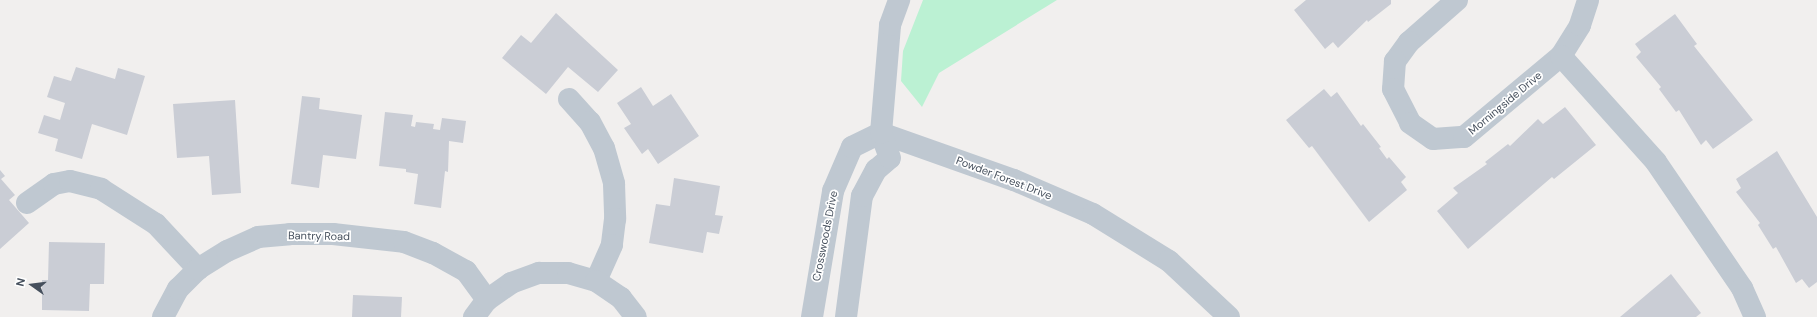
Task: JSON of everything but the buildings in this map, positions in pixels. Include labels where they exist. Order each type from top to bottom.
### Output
[{"type":"street","points":[[846,317],[862,196],[876,170],[890,158],[880,133],[890,26],[899,0]]},
{"type":"street","name":"Morningside Drive","points":[[1457,0],[1409,42],[1395,61],[1394,89],[1410,123],[1433,139],[1464,137],[1561,56],[1580,25],[1588,0]]},
{"type":"street","points":[[1561,56],[1656,162],[1742,288],[1755,317]]},
{"type":"street","points":[[570,99],[590,122],[604,148],[614,184],[615,219],[612,246],[596,281]]},
{"type":"street","name":"Crosswoods Drive","points":[[812,317],[832,191],[852,147],[880,133]]},
{"type":"street","name":"Powder Forest Drive","points":[[880,133],[1014,180],[1092,214],[1169,261],[1228,317]]},
{"type":"street","points":[[27,203],[54,184],[70,181],[101,189],[156,224],[198,269]]},
{"type":"street","name":"Bantry Road","points":[[163,317],[178,289],[198,269],[227,251],[258,238],[333,234],[404,242],[433,253],[466,271],[487,300]]},
{"type":"street","points":[[474,317],[487,300],[511,283],[539,273],[568,273],[596,281],[621,298],[636,317]]},
{"type":"green space","points":[[923,0],[1057,0],[939,73],[922,107],[901,81],[903,51]]}]
